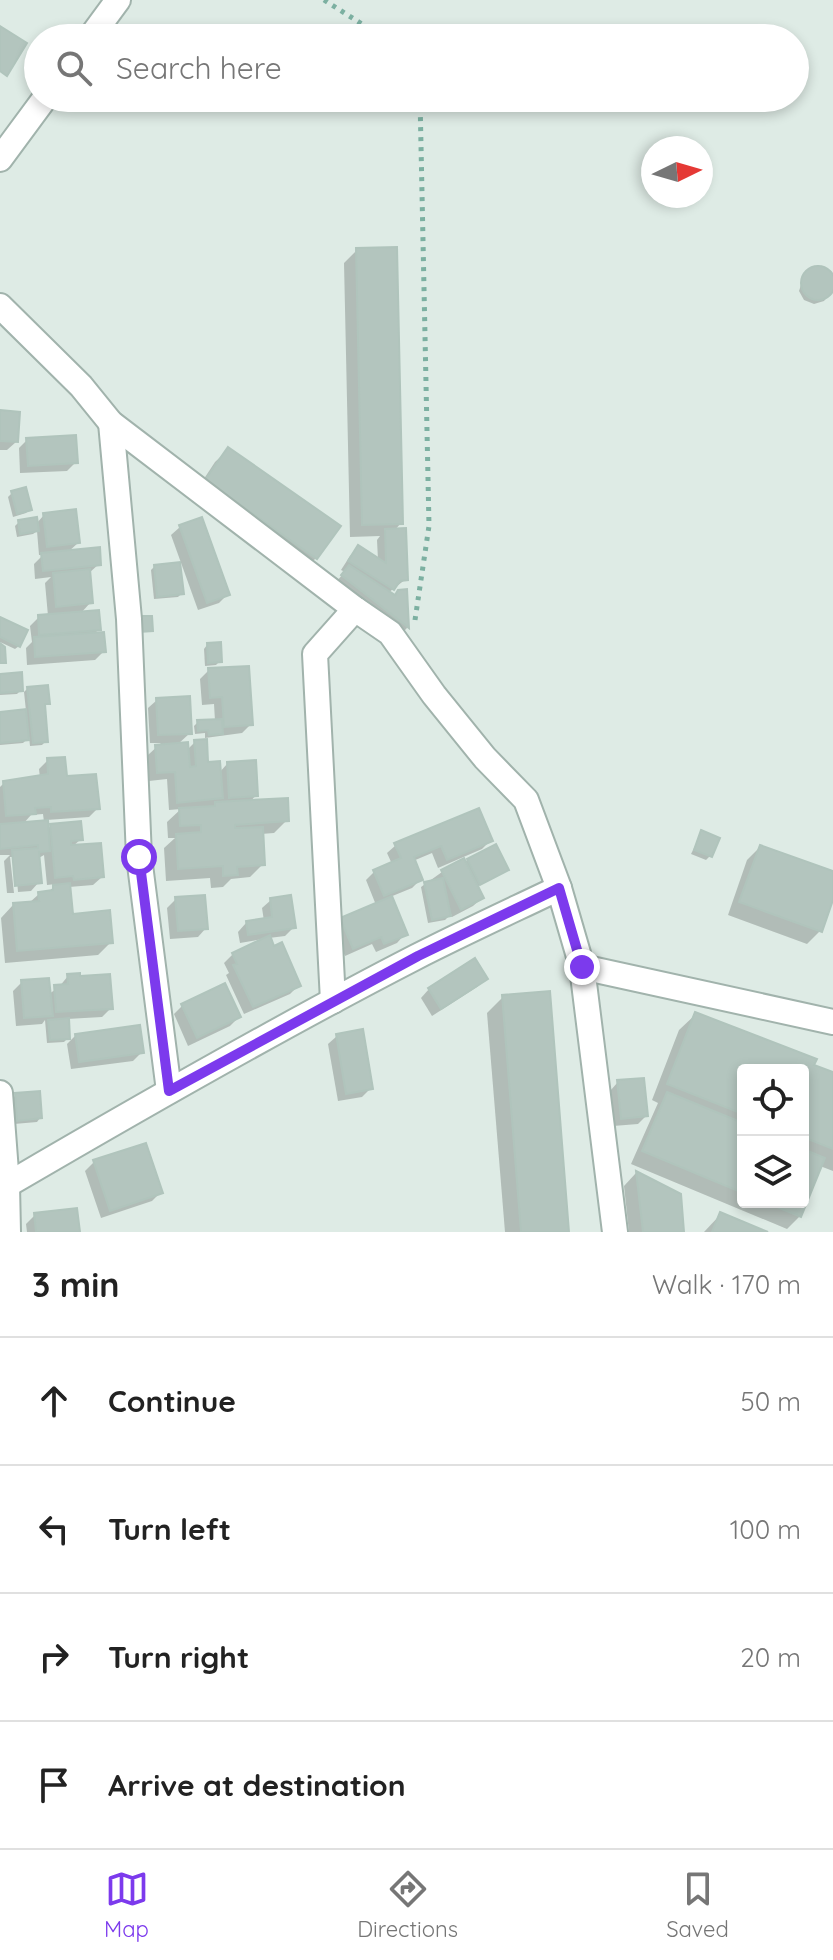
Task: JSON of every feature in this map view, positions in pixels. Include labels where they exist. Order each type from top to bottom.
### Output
[{"type":"street","points":[[100,24],[118,0]]},
{"type":"street","points":[[0,159],[35,112]]},
{"type":"street","points":[[0,306],[81,386],[111,423],[390,633],[485,758],[526,800],[559,888],[582,967],[615,1232]]},
{"type":"street","points":[[111,423],[129,619],[139,857],[169,1091]]},
{"type":"street","points":[[333,1001],[315,654],[355,609]]},
{"type":"street","points":[[7,1185],[333,1001],[559,888]]},
{"type":"street","points":[[582,967],[833,1022]]},
{"type":"street","points":[[0,1093],[8,1232]]},
{"type":"path","points":[[324,0],[362,24]]},
{"type":"path","points":[[409,660],[429,526],[420,112]]},
{"type":"building","points":[[0,26],[24,41],[24,48],[7,76],[0,71]]},
{"type":"building","points":[[397,247],[403,524],[362,525],[356,248]]},
{"type":"building","points":[[818,266],[834,276],[834,290],[830,295],[818,300],[806,295],[801,283],[806,271]]},
{"type":"building","points":[[0,410],[20,412],[18,442],[0,441]]},
{"type":"building","points":[[76,435],[78,463],[28,466],[26,438]]},
{"type":"building","points":[[228,447],[341,526],[317,559],[205,480]]},
{"type":"building","points":[[26,487],[32,510],[17,514],[11,491]]},
{"type":"building","points":[[76,509],[80,543],[47,547],[43,513]]},
{"type":"building","points":[[37,517],[39,531],[20,534],[18,520]]},
{"type":"building","points":[[202,517],[230,595],[207,603],[179,525]]},
{"type":"building","points":[[406,528],[408,580],[400,581],[394,590],[348,561],[358,545],[386,563],[385,529]]},
{"type":"building","points":[[100,547],[101,565],[43,571],[41,553]]},
{"type":"building","points":[[180,562],[184,594],[157,597],[154,565]]},
{"type":"building","points":[[349,565],[395,595],[398,590],[407,589],[409,628],[341,575]]},
{"type":"building","points":[[90,569],[93,603],[56,607],[53,573]]},
{"type":"building","points":[[99,610],[101,630],[39,635],[38,615]]},
{"type":"building","points":[[138,616],[152,616],[153,631],[139,632]]},
{"type":"building","points":[[0,617],[28,630],[20,647],[0,637]]},
{"type":"building","points":[[104,632],[106,652],[35,657],[34,637]]},
{"type":"building","points":[[221,642],[222,662],[208,663],[207,643]]},
{"type":"building","points":[[0,643],[5,647],[6,663],[0,663]]},
{"type":"building","points":[[249,666],[253,725],[224,727],[222,697],[210,698],[208,668]]},
{"type":"building","points":[[22,672],[23,691],[0,693],[0,674]]},
{"type":"building","points":[[48,685],[50,704],[45,704],[48,742],[33,743],[27,687]]},
{"type":"building","points":[[190,696],[192,734],[158,735],[156,698]]},
{"type":"building","points":[[26,709],[29,740],[0,743],[0,712]]},
{"type":"building","points":[[222,719],[223,734],[209,735],[208,730],[198,731],[197,720]]},
{"type":"building","points":[[207,739],[208,762],[220,761],[223,798],[177,803],[175,772],[157,773],[155,745],[188,742],[190,767],[196,766],[194,740]]},
{"type":"building","points":[[65,757],[67,776],[96,774],[100,809],[51,812],[51,807],[35,808],[36,814],[6,816],[3,781],[48,774],[47,758]]},
{"type":"building","points":[[256,760],[258,796],[229,798],[227,762]]},
{"type":"building","points":[[288,798],[289,821],[235,825],[235,828],[263,827],[265,865],[237,867],[238,875],[223,876],[223,866],[178,869],[176,834],[201,832],[201,825],[180,826],[179,808],[215,806],[215,802]]},
{"type":"building","points":[[479,808],[493,841],[447,860],[441,846],[414,857],[423,880],[384,896],[373,870],[401,858],[394,843]]},
{"type":"building","points":[[48,820],[50,851],[39,852],[42,883],[15,886],[12,850],[38,848],[38,845],[0,849],[0,824]]},
{"type":"building","points":[[81,821],[83,840],[71,841],[71,845],[101,843],[104,877],[55,878],[50,824]]},
{"type":"building","points":[[701,830],[720,838],[712,857],[694,850]]},
{"type":"building","points":[[496,844],[509,870],[480,885],[467,859]]},
{"type":"building","points":[[760,845],[833,871],[833,900],[822,932],[739,902]]},
{"type":"building","points":[[464,858],[484,898],[461,910],[441,870]]},
{"type":"building","points":[[443,878],[451,916],[432,920],[424,882]]},
{"type":"building","points":[[70,883],[73,914],[110,910],[113,943],[17,951],[13,903],[39,901],[38,892],[53,890],[53,885]]},
{"type":"building","points":[[205,895],[208,929],[178,931],[175,897]]},
{"type":"building","points":[[291,895],[296,928],[248,935],[246,921],[272,917],[270,898]]},
{"type":"building","points":[[392,896],[408,935],[384,944],[381,937],[353,949],[340,918]]},
{"type":"building","points":[[270,935],[274,946],[282,942],[301,986],[253,1007],[233,965],[237,964],[232,953]]},
{"type":"building","points":[[475,958],[488,979],[441,1009],[428,988]]},
{"type":"building","points":[[80,973],[80,976],[110,974],[113,1009],[56,1012],[54,985],[68,984],[67,974]]},
{"type":"building","points":[[49,978],[53,1016],[24,1018],[21,980]]},
{"type":"building","points":[[225,983],[241,1017],[197,1038],[181,1004]]},
{"type":"building","points":[[550,991],[569,1232],[521,1232],[502,995]]},
{"type":"building","points":[[695,1012],[817,1059],[814,1065],[833,1072],[833,1149],[809,1139],[809,1064],[737,1064],[737,1112],[667,1084]]},
{"type":"building","points":[[69,1018],[70,1039],[50,1040],[48,1020]]},
{"type":"building","points":[[140,1025],[144,1053],[79,1062],[75,1034]]},
{"type":"building","points":[[363,1029],[373,1089],[346,1094],[336,1034]]},
{"type":"building","points":[[644,1078],[648,1116],[621,1119],[617,1080]]},
{"type":"building","points":[[40,1091],[42,1118],[17,1121],[15,1093]]},
{"type":"building","points":[[667,1092],[737,1121],[737,1191],[642,1151]]},
{"type":"building","points":[[146,1143],[163,1193],[110,1211],[93,1160]]},
{"type":"building","points":[[809,1151],[825,1158],[809,1197]]},
{"type":"building","points":[[636,1171],[681,1194],[684,1232],[643,1232]]},
{"type":"building","points":[[77,1208],[80,1232],[36,1232],[34,1213]]},
{"type":"building","points":[[779,1208],[805,1208],[801,1217]]},
{"type":"building","points":[[720,1212],[768,1232],[712,1232]]},
{"type":"route","points":[[139,857],[169,1091],[418,956],[559,888],[582,967]]}]
